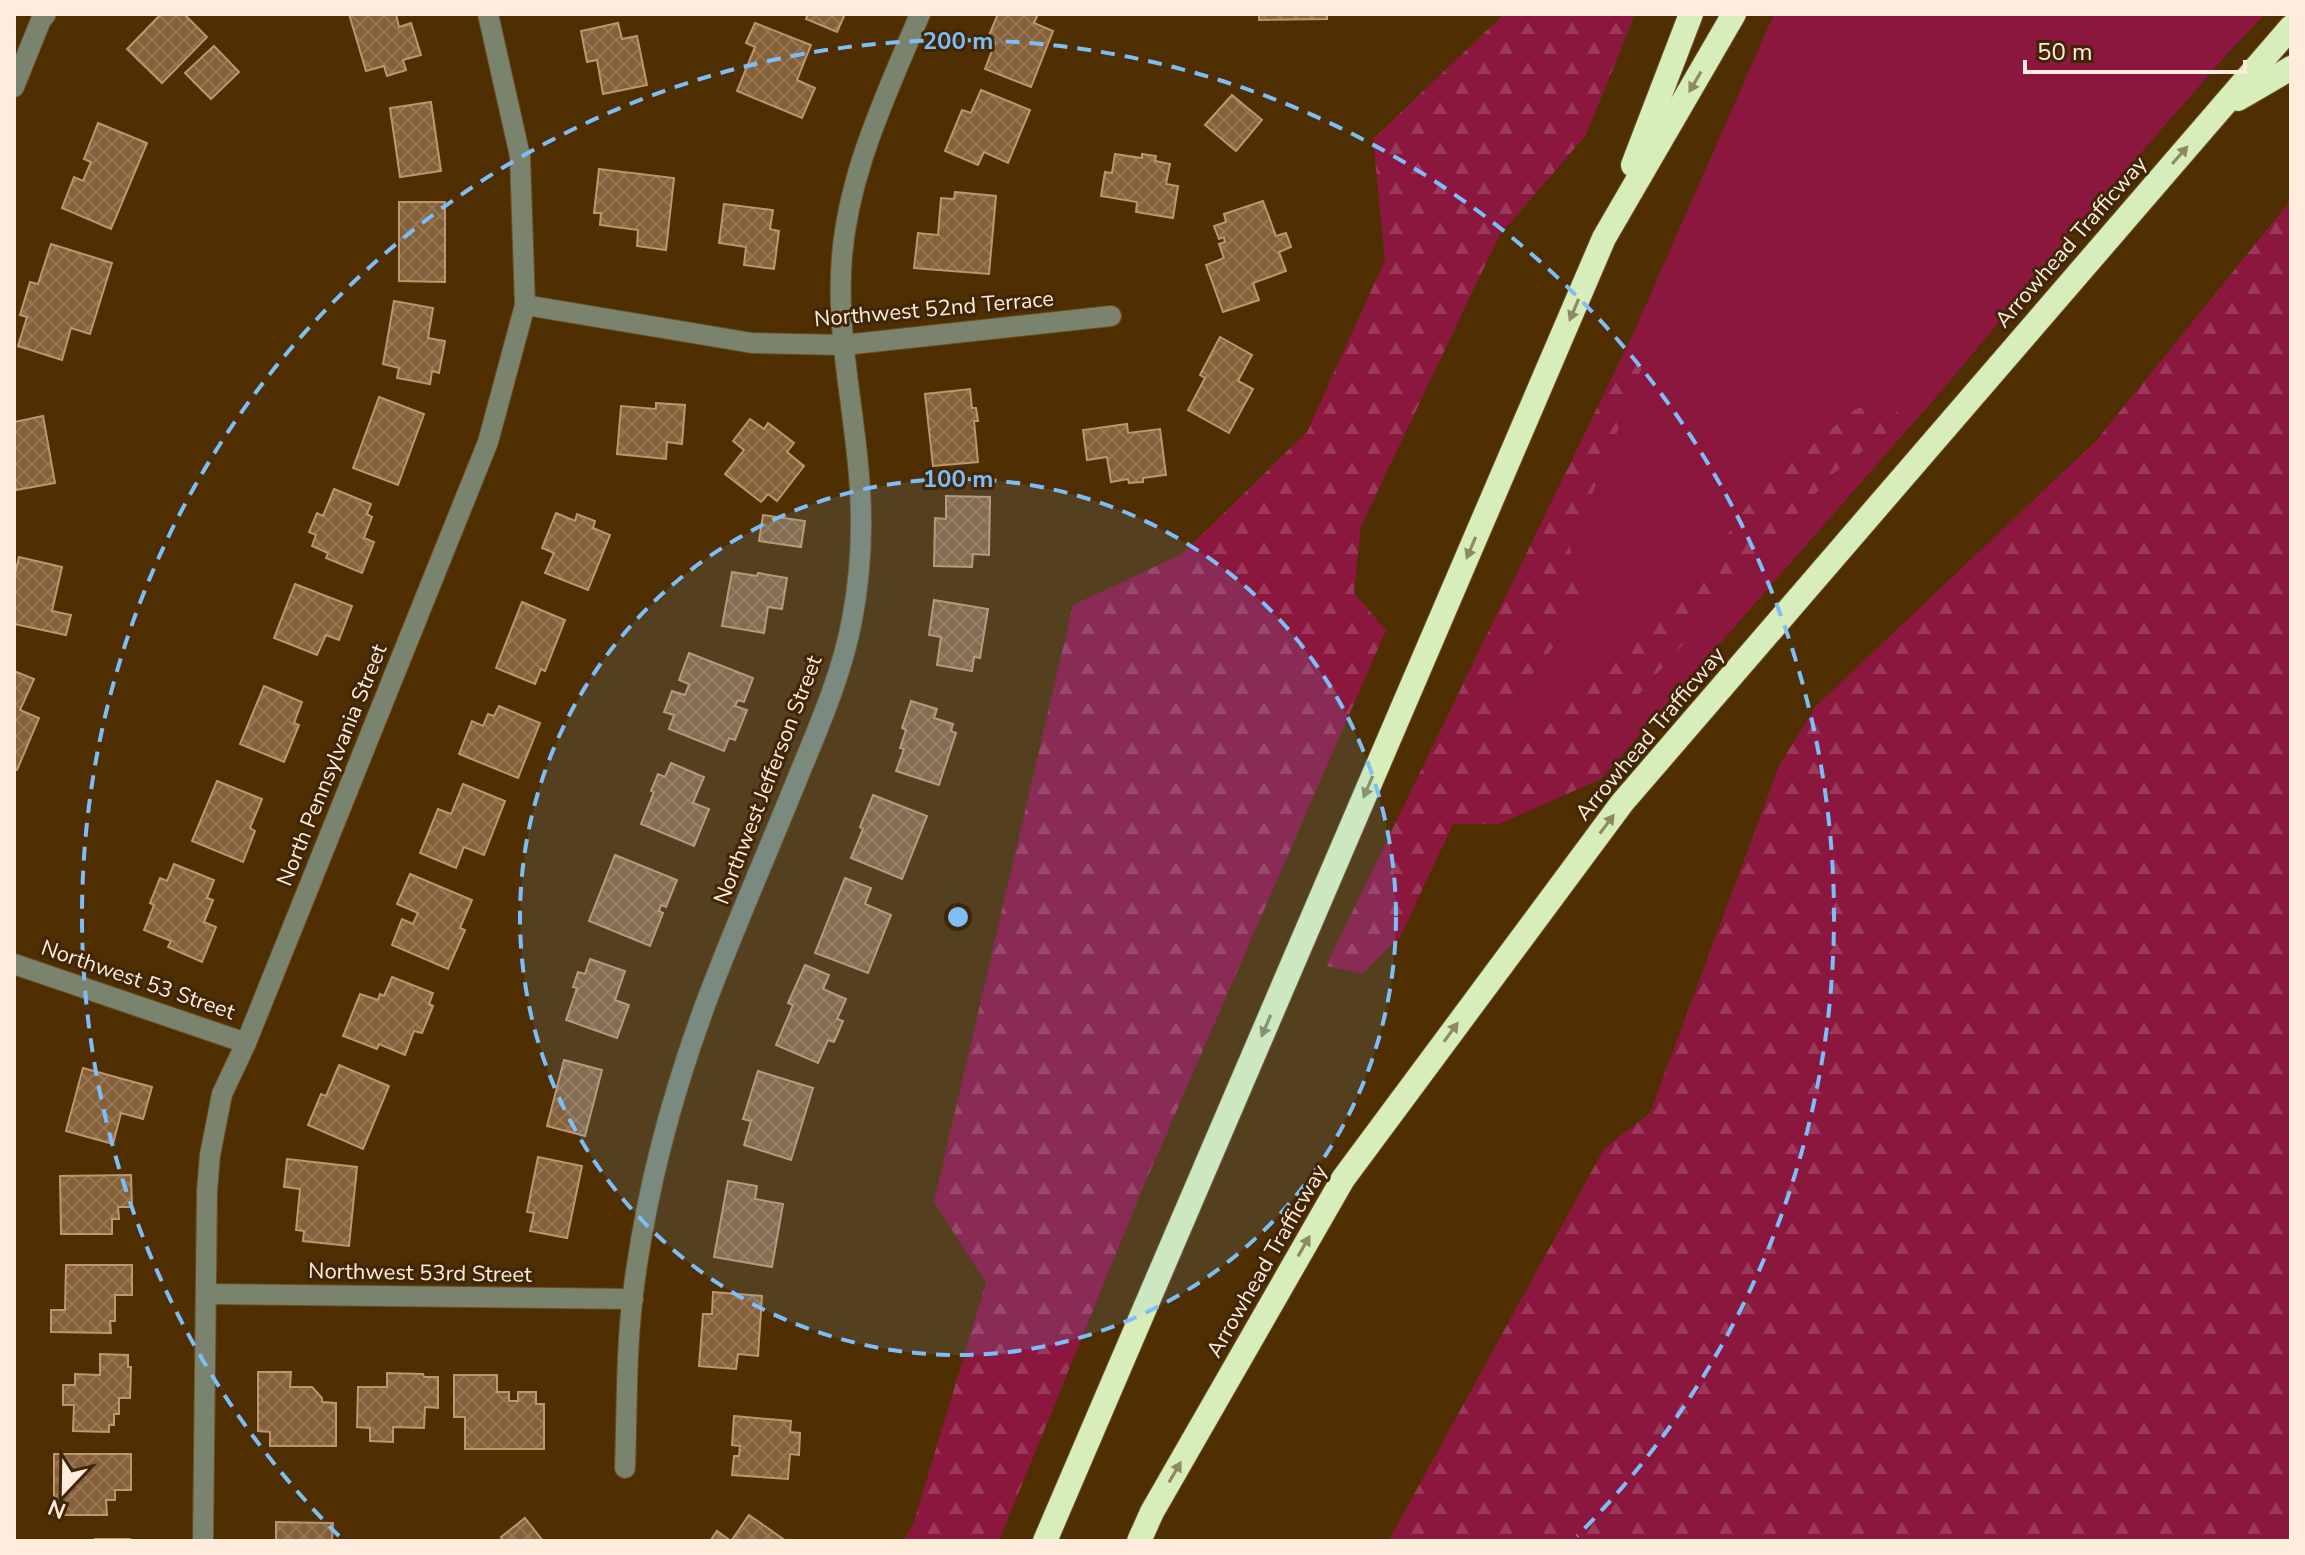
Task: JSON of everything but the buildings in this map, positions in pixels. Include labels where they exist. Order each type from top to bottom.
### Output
[{"type":"highway","points":[[1045,1541],[1604,238],[1691,14]]},
{"type":"highway","points":[[1604,238],[1734,14]]},
{"type":"highway","name":"Arrowhead Trafficway","points":[[1139,1541],[1152,1512],[1343,1179],[1622,803],[2291,27]]},
{"type":"highway","points":[[2218,111],[2291,68]]},
{"type":"street","points":[[14,87],[46,14]]},
{"type":"street","name":"North Pennsylvania Street","points":[[203,1541],[207,1191],[210,1155],[222,1094],[246,1043],[488,442],[525,305],[520,156],[488,14]]},
{"type":"street","name":"Northwest Jefferson Street","points":[[625,1468],[633,1299],[640,1242],[658,1155],[679,1079],[705,1006],[833,693],[852,620],[860,556],[860,479],[844,345],[840,277],[843,237],[853,186],[874,124],[920,14]]},
{"type":"street","name":"Northwest 52nd Terrace","points":[[525,305],[752,343],[844,345],[1111,316]]},
{"type":"street","name":"Northwest 53 Street","points":[[14,964],[246,1043]]},
{"type":"street","name":"Northwest 53rd Street","points":[[206,1294],[633,1299]]},
{"type":"green space","points":[[1504,14],[1635,14],[1586,135],[1499,236],[1361,526],[1354,593],[1386,630],[1142,1190],[999,1541],[903,1541],[913,1525],[986,1283],[934,1202],[1073,605],[1182,554],[1307,432],[1385,260],[1373,139]]},
{"type":"green space","points":[[1774,14],[2265,14],[2121,176],[1944,388],[1601,779],[1619,717],[1833,474],[1901,422],[1758,490],[1693,585],[1608,652],[1542,733],[1517,731],[1502,715],[1584,607],[1574,579],[1570,546],[1649,349],[1633,334]]},
{"type":"green space","points":[[2291,200],[2291,1541],[1387,1541],[1604,1149],[1650,1113],[1779,766],[1816,706],[2096,441]]},
{"type":"green space","points":[[1633,334],[1649,349],[1570,546],[1574,579],[1584,607],[1502,714],[1517,731],[1542,733],[1608,652],[1693,585],[1758,490],[1854,410],[1890,396],[1901,422],[1833,474],[1619,717],[1601,779],[1499,824],[1453,824],[1400,937],[1362,974],[1326,966]]}]
